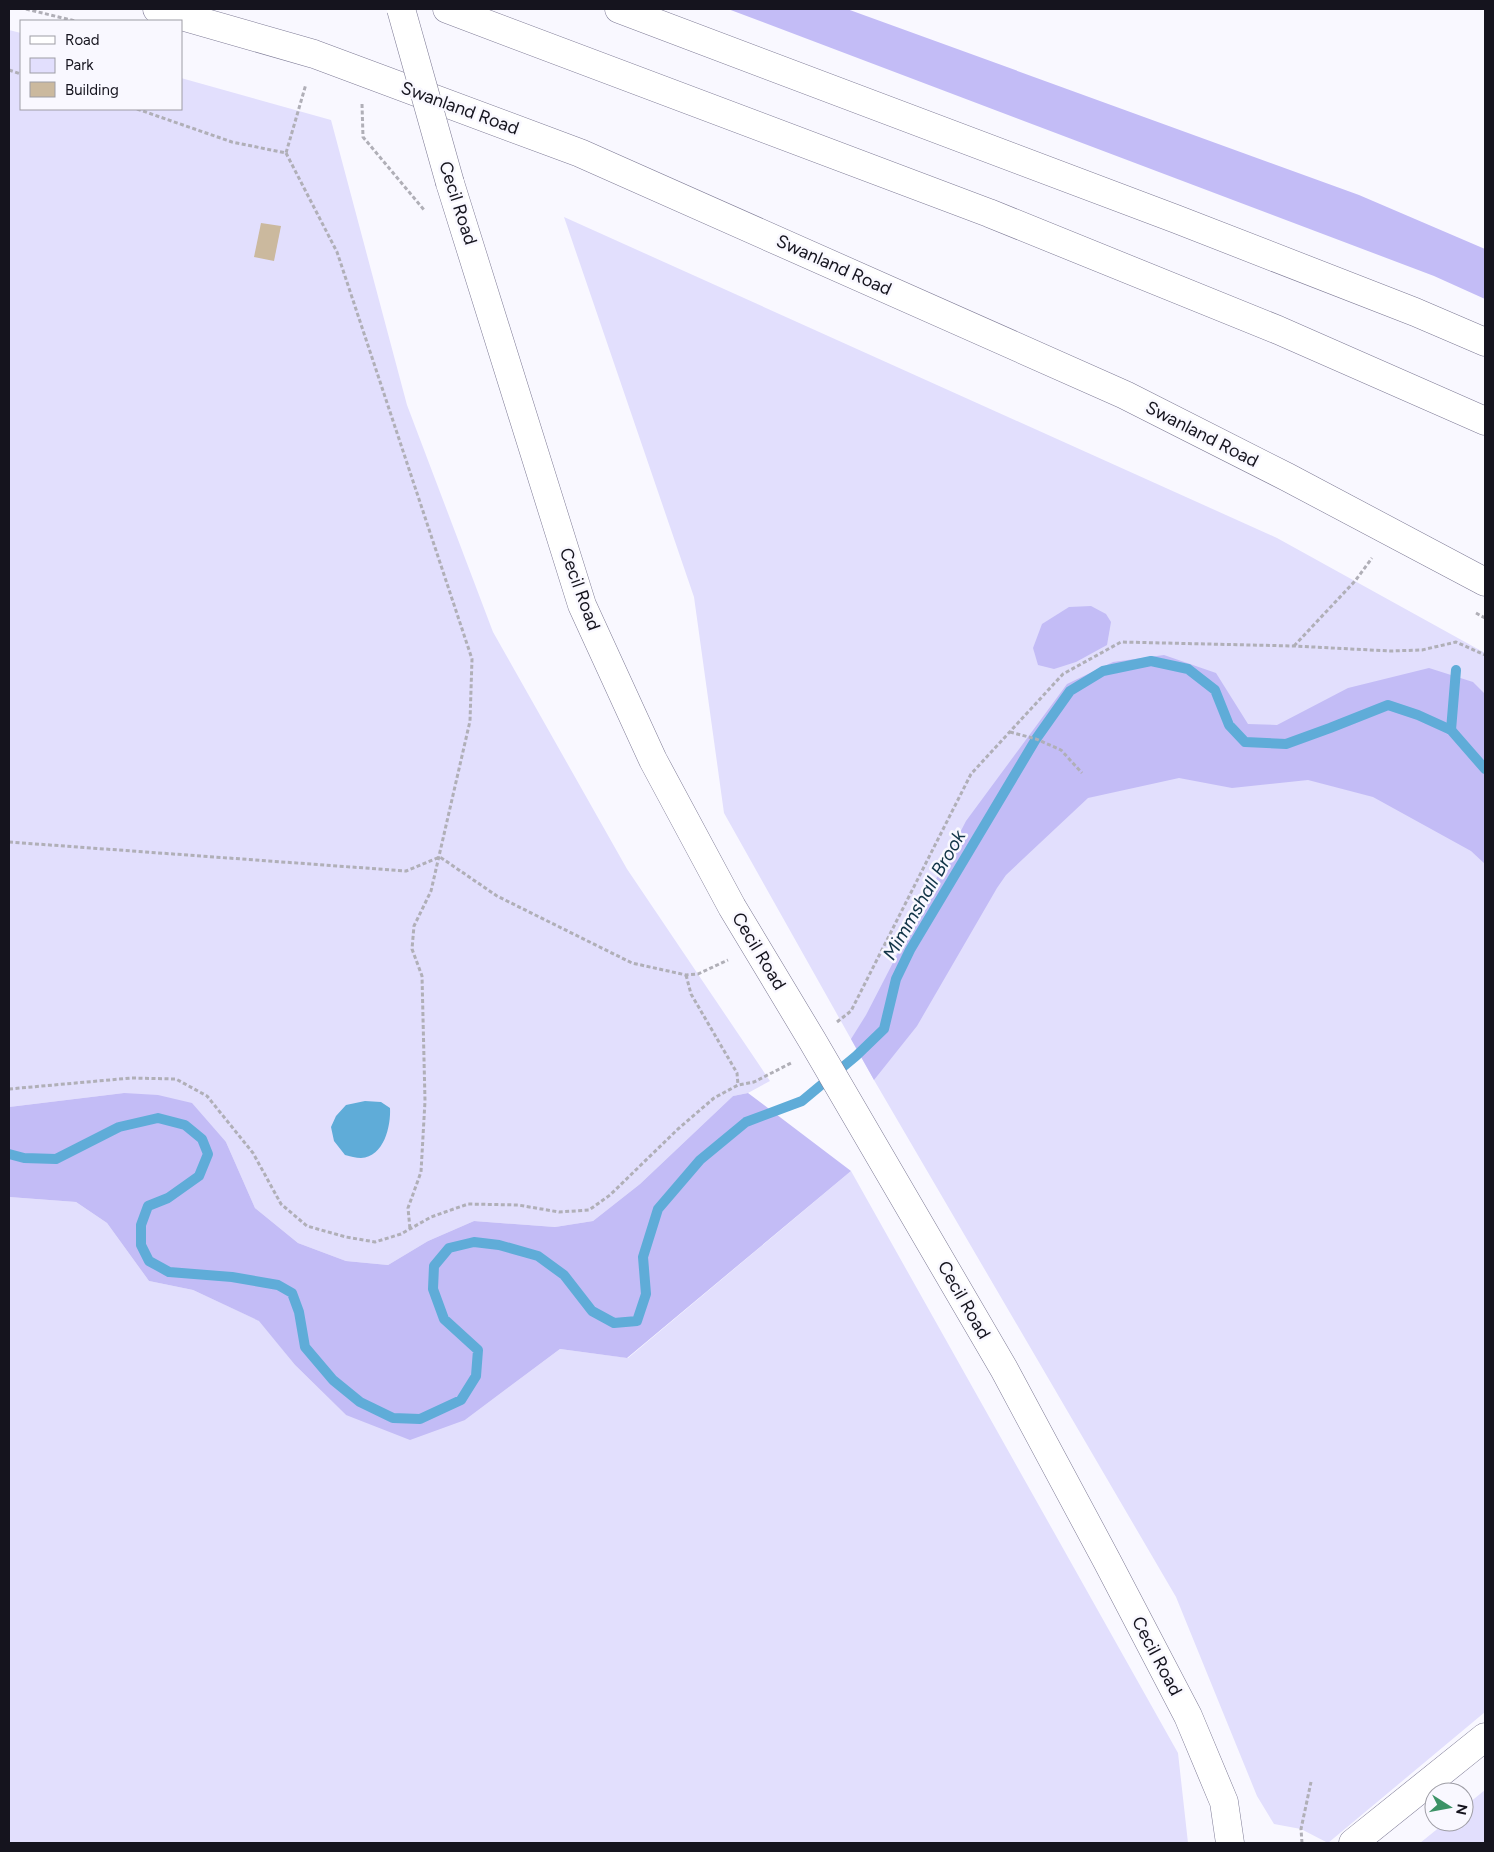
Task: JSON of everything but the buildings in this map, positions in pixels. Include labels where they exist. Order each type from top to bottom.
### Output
[{"type":"main road","name":"Swanland Road","points":[[157,9],[314,54],[580,152],[1125,395],[1287,477],[1485,582]]},
{"type":"main road","name":"Cecil Road","points":[[401,9],[450,183],[582,605],[653,760],[732,907],[818,1050],[1004,1369],[1188,1716],[1224,1802],[1230,1843]]},
{"type":"main road","points":[[447,9],[989,213],[1278,330],[1485,421]]},
{"type":"main road","points":[[619,9],[1213,234],[1415,312],[1485,342]]},
{"type":"main road","points":[[1353,1843],[1485,1737]]},
{"type":"path","points":[[26,9],[71,20]]},
{"type":"path","points":[[314,54],[286,153],[337,252],[472,659],[470,721],[431,891],[414,926],[412,949],[422,976],[425,1101],[421,1172],[408,1208],[410,1229]]},
{"type":"path","points":[[371,104],[362,101],[363,137],[424,211],[461,214]]},
{"type":"path","points":[[140,110],[232,142],[286,153]]},
{"type":"path","points":[[1294,646],[1355,582],[1374,555]]},
{"type":"path","points":[[831,1026],[851,1011],[970,774],[1063,674],[1121,642],[1294,646],[1390,651],[1422,650],[1456,642],[1485,655]]},
{"type":"path","points":[[1010,732],[1036,739],[1061,750],[1082,773]]},
{"type":"path","points":[[9,842],[406,871],[440,857]]},
{"type":"path","points":[[440,857],[497,896],[632,963],[686,975],[698,974],[730,959]]},
{"type":"path","points":[[686,975],[692,994],[737,1073],[738,1085]]},
{"type":"path","points":[[9,1089],[131,1078],[176,1079],[207,1096],[253,1153],[281,1204],[307,1226],[346,1237],[375,1242],[401,1234],[431,1218],[468,1204],[518,1205],[559,1212],[589,1210],[610,1195],[678,1129],[714,1098],[738,1085],[754,1082],[791,1064]]},
{"type":"path","points":[[1302,1843],[1301,1829],[1311,1782]]},
{"type":"green space","points":[[9,30],[20,33],[20,110],[182,110],[182,78],[331,120],[407,405],[493,632],[627,869],[770,1081],[748,1093],[733,1096],[640,1184],[593,1221],[555,1227],[474,1221],[428,1241],[388,1265],[346,1261],[298,1243],[255,1208],[226,1142],[124,1093],[9,1107]]},
{"type":"green space","points":[[564,217],[1277,538],[1485,653],[1485,1712],[1328,1843],[1301,1829],[1274,1824],[1257,1796],[1176,1597],[874,1080],[724,813],[694,597]]},
{"type":"green space","points":[[851,1171],[1178,1753],[1188,1843],[9,1843],[9,1197],[76,1202],[107,1223],[149,1281],[193,1290],[260,1321],[295,1365],[346,1415],[465,1420],[560,1349],[628,1358]]},
{"type":"green space","points":[[1485,1790],[1485,1843],[1420,1843],[1434,1832],[1474,1832],[1474,1799]]},
{"type":"shaded area","points":[[728,9],[847,9],[1359,195],[1485,249],[1485,299],[1434,276]]},
{"type":"shaded area","points":[[1091,606],[1106,614],[1111,622],[1107,645],[1076,662],[1054,669],[1038,665],[1033,648],[1042,624],[1069,607]]},
{"type":"shaded area","points":[[1164,655],[1216,673],[1248,724],[1277,725],[1348,688],[1429,668],[1473,682],[1485,694],[1485,864],[1471,851],[1373,797],[1308,780],[1232,788],[1179,778],[1088,798],[1006,875],[917,1026],[874,1080],[851,1039],[866,1015],[966,821],[1067,684],[1113,662]]},
{"type":"shaded area","points":[[124,1093],[158,1095],[192,1103],[226,1142],[255,1208],[298,1243],[346,1261],[388,1265],[428,1241],[474,1221],[555,1227],[593,1221],[640,1184],[733,1096],[748,1093],[851,1171],[627,1358],[560,1349],[465,1420],[410,1440],[346,1415],[295,1365],[259,1321],[193,1290],[149,1281],[107,1223],[76,1202],[9,1197],[9,1107]]},
{"type":"water","points":[[365,1101],[381,1102],[390,1108],[387,1131],[381,1146],[369,1156],[359,1158],[345,1155],[334,1141],[331,1127],[336,1116],[346,1105]]},
{"type":"waterway","name":"Mimmshall Brook","points":[[9,1154],[24,1158],[56,1159],[119,1127],[158,1118],[185,1125],[202,1139],[208,1154],[199,1176],[168,1198],[148,1206],[141,1225],[141,1245],[149,1261],[169,1272],[232,1277],[278,1285],[292,1293],[299,1312],[305,1347],[333,1380],[360,1402],[393,1418],[420,1419],[461,1400],[476,1376],[478,1350],[444,1319],[433,1289],[434,1266],[449,1248],[474,1242],[499,1245],[538,1256],[564,1275],[592,1311],[614,1323],[637,1321],[646,1294],[643,1257],[658,1209],[700,1160],[746,1122],[802,1101],[856,1056],[884,1029],[896,979],[910,950],[1036,739],[1070,691],[1103,671],[1151,661],[1188,669],[1215,690],[1229,725],[1245,742],[1286,744],[1388,705],[1418,715],[1451,730],[1485,769]]},
{"type":"waterway","points":[[1451,730],[1456,670]]}]
